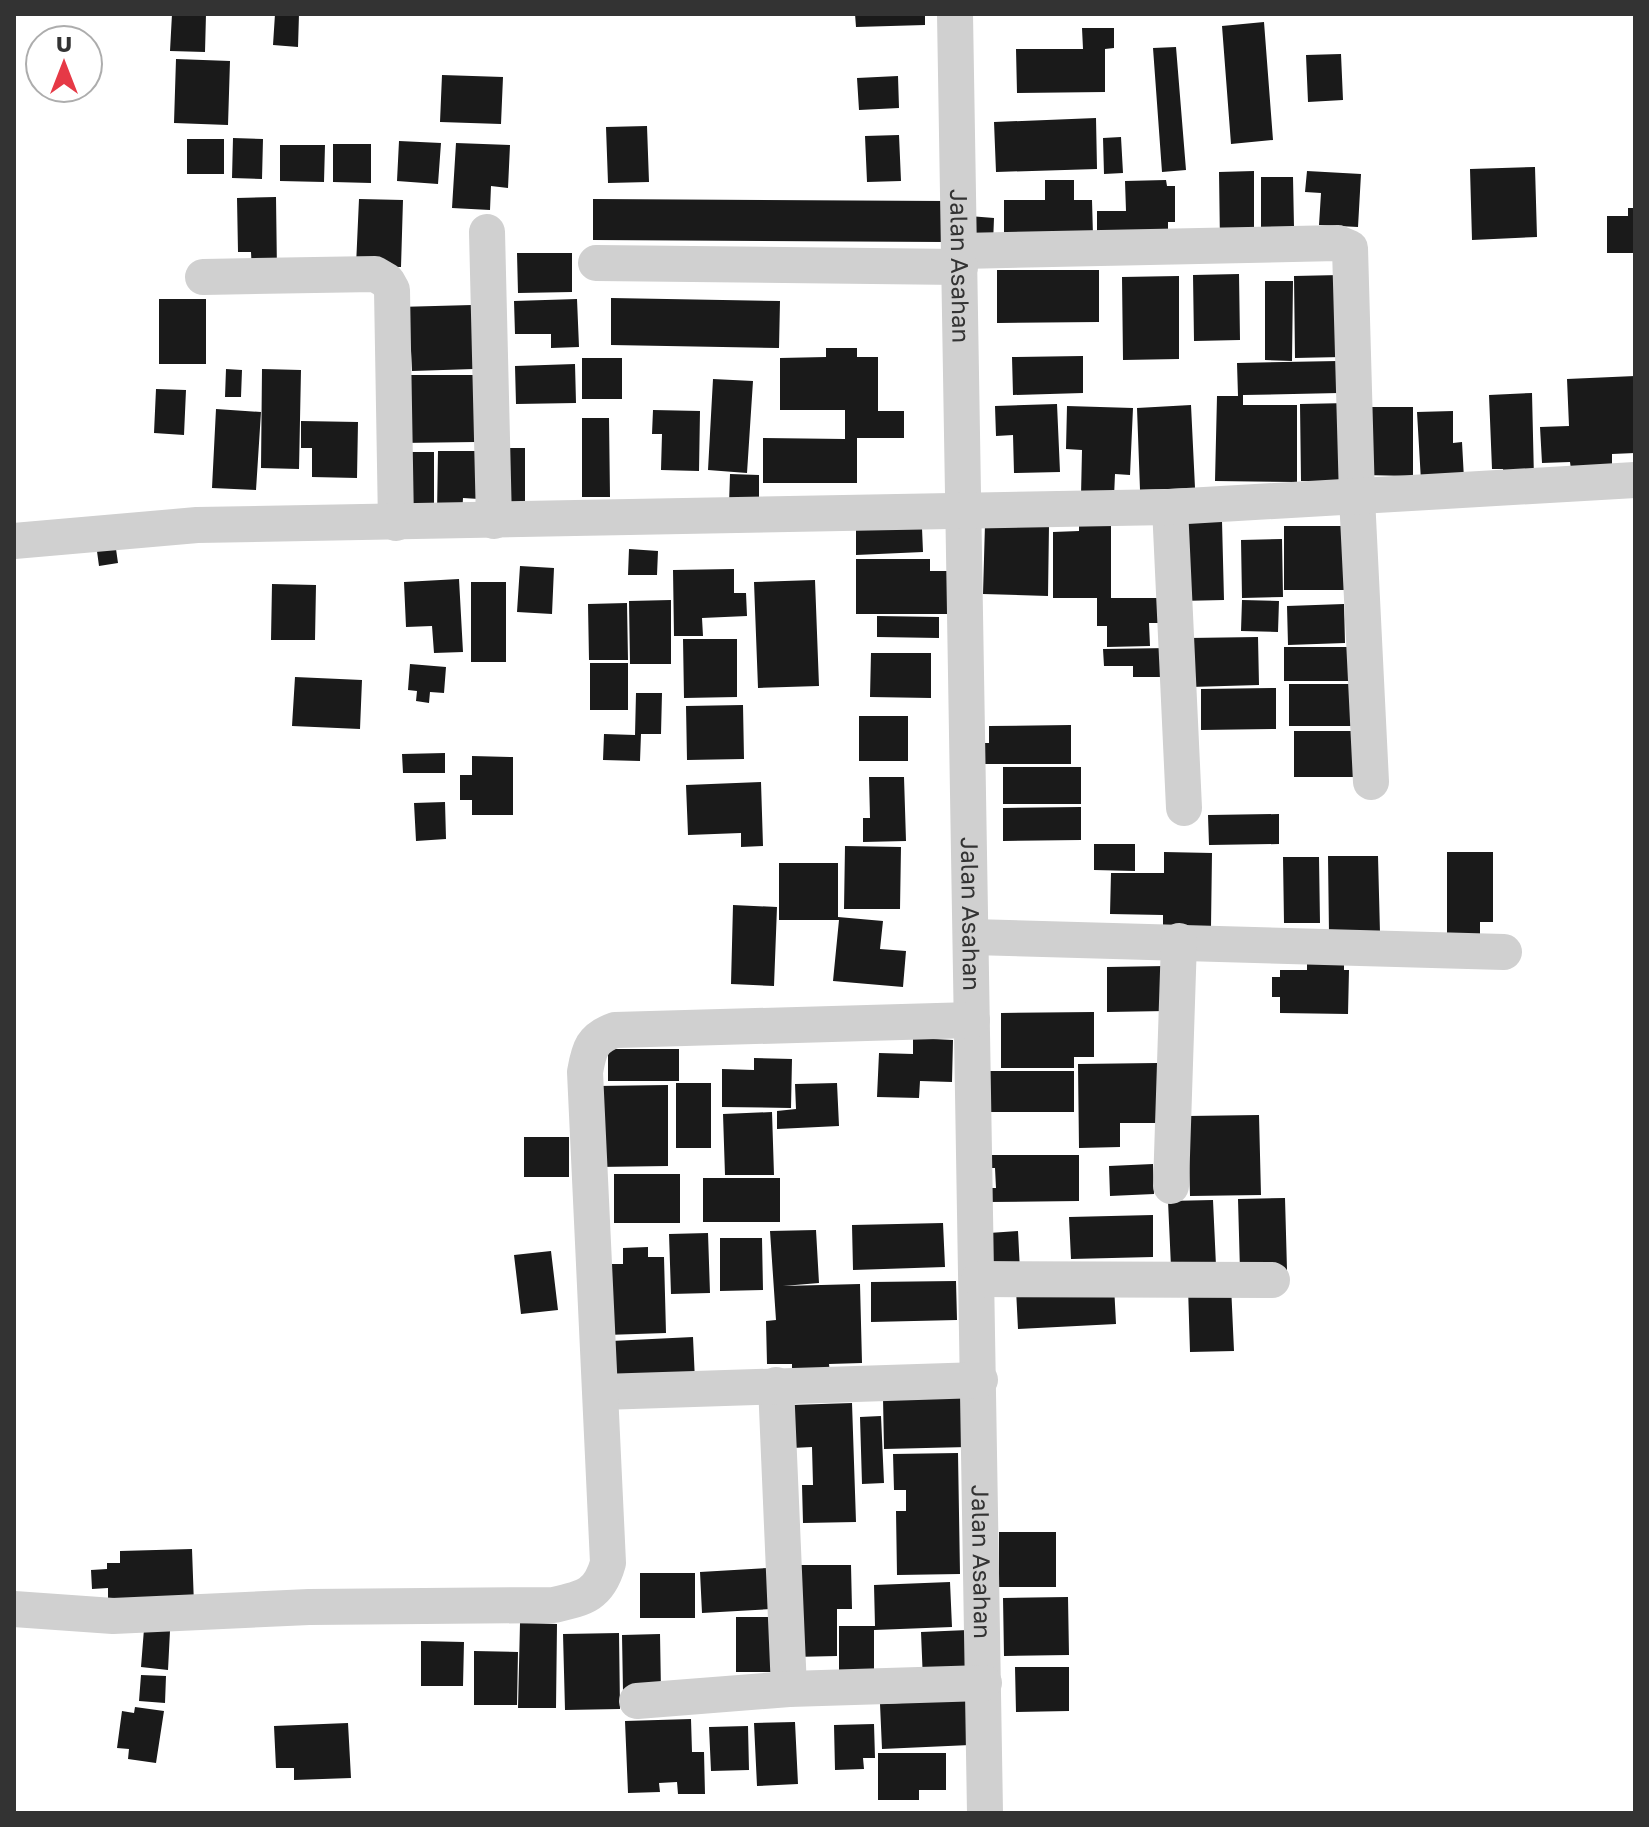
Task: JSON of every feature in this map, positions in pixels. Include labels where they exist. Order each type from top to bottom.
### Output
[{"type":"street","name":"Jalan Asahan","points":[[955,14],[961,510],[979,1279],[985,1813]]},
{"type":"street","points":[[487,232],[494,521]]},
{"type":"street","points":[[596,263],[960,259],[1345,244],[1352,256],[1357,497],[1371,782]]},
{"type":"street","points":[[203,277],[375,274],[387,281],[392,290],[396,523]]},
{"type":"street","points":[[14,541],[197,525],[1170,507],[1635,480]]},
{"type":"street","points":[[1170,507],[1184,808]]},
{"type":"street","points":[[972,937],[1504,952]]},
{"type":"street","points":[[1171,1186],[1179,941]]},
{"type":"street","points":[[14,1609],[113,1616],[324,1606],[554,1605],[583,1598],[603,1583],[608,1563],[585,1072],[589,1048],[600,1035],[615,1030],[972,1020]]},
{"type":"street","points":[[979,1279],[1272,1280]]},
{"type":"street","points":[[601,1392],[980,1380]]},
{"type":"street","points":[[776,1385],[789,1689]]},
{"type":"street","points":[[637,1701],[789,1689],[984,1683]]},
{"type":"building","points":[[172,14],[206,14],[205,52],[170,51]]},
{"type":"building","points":[[275,14],[299,14],[298,47],[273,45]]},
{"type":"building","points":[[855,14],[925,14],[925,25],[856,27]]},
{"type":"building","points":[[1264,22],[1273,140],[1231,144],[1222,26]]},
{"type":"building","points":[[1082,28],[1114,28],[1114,48],[1105,49],[1105,92],[1017,93],[1016,49],[1083,49]]},
{"type":"building","points":[[1176,47],[1186,170],[1162,172],[1153,48]]},
{"type":"building","points":[[1341,54],[1343,100],[1308,102],[1306,55]]},
{"type":"building","points":[[176,59],[230,61],[228,125],[174,123]]},
{"type":"building","points":[[442,75],[503,77],[501,124],[440,122]]},
{"type":"building","points":[[898,76],[899,108],[859,110],[857,78]]},
{"type":"building","points":[[1096,118],[1097,169],[996,172],[994,122]]},
{"type":"building","points":[[647,126],[649,182],[608,183],[606,127]]},
{"type":"building","points":[[899,135],[901,181],[867,182],[865,136]]},
{"type":"building","points":[[1121,137],[1123,173],[1104,174],[1103,138]]},
{"type":"building","points":[[233,138],[263,139],[262,179],[232,178]]},
{"type":"building","points":[[187,139],[224,139],[224,174],[187,174]]},
{"type":"building","points":[[399,141],[441,143],[438,184],[397,181]]},
{"type":"building","points":[[456,143],[510,145],[508,188],[491,186],[490,210],[452,208]]},
{"type":"building","points":[[333,144],[371,144],[371,183],[333,182]]},
{"type":"building","points":[[280,145],[325,145],[324,182],[280,181]]},
{"type":"building","points":[[1535,167],[1537,237],[1472,240],[1470,169]]},
{"type":"building","points":[[1254,171],[1254,243],[1220,243],[1219,172]]},
{"type":"building","points":[[1307,171],[1361,174],[1358,227],[1319,225],[1321,193],[1305,192]]},
{"type":"building","points":[[1261,177],[1293,177],[1294,227],[1261,228]]},
{"type":"building","points":[[1045,180],[1074,180],[1074,200],[1092,200],[1093,236],[1004,244],[1004,200],[1045,200]]},
{"type":"building","points":[[1166,180],[1167,186],[1175,186],[1175,222],[1168,222],[1168,239],[1097,241],[1097,211],[1126,211],[1125,181]]},
{"type":"building","points":[[276,197],[277,272],[252,272],[251,252],[238,252],[237,198]]},
{"type":"building","points":[[359,199],[403,200],[401,267],[356,266]]},
{"type":"building","points":[[593,199],[945,201],[944,242],[593,240]]},
{"type":"building","points":[[1628,208],[1635,208],[1635,253],[1607,253],[1607,216],[1628,216]]},
{"type":"building","points":[[969,216],[994,218],[993,244],[967,242]]},
{"type":"building","points":[[517,253],[572,253],[572,292],[518,293]]},
{"type":"building","points":[[997,270],[1099,270],[1099,322],[997,323]]},
{"type":"building","points":[[1239,274],[1240,340],[1194,341],[1193,275]]},
{"type":"building","points":[[1340,275],[1342,357],[1295,358],[1294,276]]},
{"type":"building","points":[[1179,276],[1179,359],[1123,360],[1122,277]]},
{"type":"building","points":[[1265,281],[1293,281],[1292,361],[1265,360]]},
{"type":"building","points":[[611,298],[780,301],[779,348],[611,345]]},
{"type":"building","points":[[159,299],[206,299],[206,364],[159,364]]},
{"type":"building","points":[[577,299],[579,347],[551,348],[551,334],[515,334],[514,301]]},
{"type":"building","points":[[472,305],[474,369],[412,371],[411,351],[399,351],[398,307]]},
{"type":"building","points":[[826,348],[857,348],[857,357],[878,357],[878,411],[904,411],[904,438],[857,438],[857,483],[763,483],[763,438],[845,439],[845,410],[780,410],[780,358],[826,357]]},
{"type":"building","points":[[1083,356],[1083,393],[1013,395],[1012,357]]},
{"type":"building","points":[[582,358],[622,358],[622,399],[582,399]]},
{"type":"building","points":[[1338,361],[1339,393],[1243,395],[1243,405],[1297,405],[1297,482],[1215,481],[1217,396],[1238,396],[1237,363]]},
{"type":"building","points":[[575,364],[576,403],[516,404],[515,366]]},
{"type":"building","points":[[226,369],[242,370],[241,397],[225,397]]},
{"type":"building","points":[[262,369],[301,370],[299,469],[261,468]]},
{"type":"building","points":[[399,375],[475,375],[476,442],[400,443]]},
{"type":"building","points":[[1635,376],[1635,453],[1612,454],[1612,467],[1571,469],[1570,462],[1542,463],[1540,427],[1569,426],[1567,379]]},
{"type":"building","points":[[713,379],[753,381],[747,473],[708,470]]},
{"type":"building","points":[[156,389],[186,390],[184,435],[154,433]]},
{"type":"building","points":[[1532,393],[1534,479],[1504,480],[1503,469],[1492,469],[1489,395]]},
{"type":"building","points":[[1349,403],[1349,481],[1301,481],[1300,404]]},
{"type":"building","points":[[1057,404],[1060,472],[1014,473],[1013,435],[996,436],[995,406]]},
{"type":"building","points":[[1191,405],[1195,488],[1140,490],[1137,408]]},
{"type":"building","points":[[1067,406],[1133,408],[1130,475],[1115,474],[1114,497],[1081,496],[1082,450],[1066,449]]},
{"type":"building","points":[[1363,407],[1413,407],[1413,476],[1362,475]]},
{"type":"building","points":[[216,409],[261,412],[256,490],[212,488]]},
{"type":"building","points":[[653,410],[700,411],[699,471],[661,470],[662,434],[652,434]]},
{"type":"building","points":[[1453,411],[1453,443],[1462,442],[1464,479],[1421,481],[1417,412]]},
{"type":"building","points":[[582,418],[609,418],[610,497],[582,497]]},
{"type":"building","points":[[301,421],[358,422],[357,478],[312,477],[312,448],[301,448]]},
{"type":"building","points":[[500,448],[525,448],[525,508],[500,507]]},
{"type":"building","points":[[438,451],[480,451],[479,499],[463,498],[462,516],[437,516]]},
{"type":"building","points":[[398,452],[434,452],[434,516],[398,517]]},
{"type":"building","points":[[730,474],[759,475],[759,504],[729,504]]},
{"type":"building","points":[[1079,521],[1111,521],[1111,598],[1165,598],[1165,623],[1149,623],[1150,646],[1107,647],[1107,626],[1097,626],[1097,598],[1053,598],[1053,532],[1079,531]]},
{"type":"building","points":[[1222,521],[1224,600],[1179,601],[1177,522]]},
{"type":"building","points":[[985,524],[1049,525],[1048,596],[983,594]]},
{"type":"building","points":[[1284,526],[1355,526],[1355,590],[1284,590]]},
{"type":"building","points":[[922,528],[923,552],[856,555],[856,530]]},
{"type":"building","points":[[1282,539],[1283,597],[1242,598],[1241,540]]},
{"type":"building","points":[[115,542],[118,563],[99,566],[96,544]]},
{"type":"building","points":[[629,549],[658,551],[657,575],[628,575]]},
{"type":"building","points":[[856,559],[930,559],[930,571],[950,571],[950,614],[856,614]]},
{"type":"building","points":[[520,566],[554,568],[552,614],[517,612]]},
{"type":"building","points":[[734,569],[734,593],[746,593],[747,616],[702,618],[703,636],[674,636],[673,570]]},
{"type":"building","points":[[459,579],[463,652],[434,653],[432,626],[406,627],[404,582]]},
{"type":"building","points":[[815,580],[819,686],[758,688],[754,582]]},
{"type":"building","points":[[471,582],[506,582],[506,662],[471,662]]},
{"type":"building","points":[[272,584],[316,585],[315,640],[271,640]]},
{"type":"building","points":[[671,600],[671,664],[630,664],[629,601]]},
{"type":"building","points":[[1242,600],[1279,601],[1278,632],[1241,631]]},
{"type":"building","points":[[627,603],[628,660],[589,660],[588,604]]},
{"type":"building","points":[[1344,604],[1345,643],[1288,645],[1287,606]]},
{"type":"building","points":[[877,616],[939,617],[939,638],[877,637]]},
{"type":"building","points":[[1258,637],[1259,685],[1190,687],[1189,638]]},
{"type":"building","points":[[683,639],[737,639],[737,697],[684,698]]},
{"type":"building","points":[[1284,647],[1355,647],[1355,681],[1284,681]]},
{"type":"building","points":[[1169,648],[1169,677],[1133,677],[1133,666],[1104,666],[1103,649]]},
{"type":"building","points":[[871,653],[931,653],[931,698],[870,697]]},
{"type":"building","points":[[590,663],[628,663],[628,710],[590,710]]},
{"type":"building","points":[[410,664],[446,667],[444,693],[430,692],[429,703],[416,701],[417,691],[408,690]]},
{"type":"building","points":[[295,677],[362,680],[360,729],[292,726]]},
{"type":"building","points":[[1289,684],[1358,684],[1358,726],[1289,726]]},
{"type":"building","points":[[1276,688],[1276,729],[1201,730],[1201,689]]},
{"type":"building","points":[[636,693],[662,693],[661,734],[641,734],[640,761],[603,760],[604,734],[635,735]]},
{"type":"building","points":[[743,705],[744,759],[687,760],[686,706]]},
{"type":"building","points":[[859,716],[908,716],[908,761],[859,761]]},
{"type":"building","points":[[1071,725],[1071,764],[978,764],[978,743],[989,743],[989,726]]},
{"type":"building","points":[[1294,731],[1367,731],[1368,777],[1294,777]]},
{"type":"building","points":[[445,753],[445,773],[403,773],[402,754]]},
{"type":"building","points":[[472,756],[513,757],[513,815],[472,815],[472,800],[460,800],[460,775],[472,775]]},
{"type":"building","points":[[1003,767],[1081,767],[1081,804],[1003,804]]},
{"type":"building","points":[[869,777],[904,777],[906,841],[863,842],[863,818],[870,818]]},
{"type":"building","points":[[761,782],[763,846],[741,847],[741,833],[688,835],[686,785]]},
{"type":"building","points":[[445,802],[446,839],[416,841],[414,803]]},
{"type":"building","points":[[1081,807],[1081,840],[1003,841],[1003,808]]},
{"type":"building","points":[[1279,814],[1279,844],[1209,845],[1208,815]]},
{"type":"building","points":[[1094,844],[1135,844],[1135,871],[1094,870]]},
{"type":"building","points":[[845,846],[901,847],[900,909],[844,909]]},
{"type":"building","points":[[1164,852],[1212,853],[1211,927],[1163,926],[1163,915],[1110,914],[1111,873],[1164,873]]},
{"type":"building","points":[[1447,852],[1493,852],[1493,922],[1480,922],[1480,936],[1447,936]]},
{"type":"building","points":[[1328,856],[1378,856],[1380,933],[1329,934]]},
{"type":"building","points":[[1283,857],[1319,857],[1320,923],[1284,923]]},
{"type":"building","points":[[779,863],[838,863],[838,917],[883,921],[880,949],[906,951],[903,987],[833,981],[839,920],[779,920]]},
{"type":"building","points":[[733,905],[777,907],[774,986],[731,984]]},
{"type":"building","points":[[1307,963],[1344,963],[1344,970],[1349,970],[1348,1014],[1280,1013],[1280,997],[1272,997],[1272,977],[1280,977],[1280,970],[1307,970]]},
{"type":"building","points":[[1166,966],[1166,1011],[1107,1012],[1107,967]]},
{"type":"building","points":[[1094,1012],[1094,1057],[1074,1057],[1074,1068],[1001,1068],[1001,1013]]},
{"type":"building","points":[[913,1038],[953,1040],[952,1082],[920,1081],[919,1098],[877,1097],[879,1053],[913,1054]]},
{"type":"building","points":[[608,1049],[679,1049],[679,1081],[608,1081]]},
{"type":"building","points":[[754,1058],[792,1059],[791,1108],[722,1107],[722,1069],[754,1070]]},
{"type":"building","points":[[1157,1063],[1158,1123],[1120,1123],[1120,1147],[1079,1148],[1078,1064]]},
{"type":"building","points":[[981,1071],[1074,1071],[1074,1112],[982,1112]]},
{"type":"building","points":[[676,1083],[711,1083],[711,1148],[676,1148]]},
{"type":"building","points":[[837,1083],[839,1126],[777,1129],[777,1111],[796,1109],[795,1084]]},
{"type":"building","points":[[668,1085],[668,1166],[598,1167],[597,1086]]},
{"type":"building","points":[[772,1112],[774,1175],[725,1175],[723,1114]]},
{"type":"building","points":[[1259,1115],[1261,1195],[1190,1196],[1188,1116]]},
{"type":"building","points":[[524,1137],[569,1137],[569,1177],[524,1177]]},
{"type":"building","points":[[984,1155],[1079,1155],[1079,1201],[987,1202],[987,1188],[996,1188],[995,1168],[984,1168]]},
{"type":"building","points":[[1153,1164],[1154,1194],[1110,1196],[1109,1166]]},
{"type":"building","points":[[614,1174],[680,1174],[680,1223],[614,1223]]},
{"type":"building","points":[[703,1178],[780,1178],[780,1222],[703,1222]]},
{"type":"building","points":[[1285,1198],[1287,1270],[1240,1271],[1238,1199]]},
{"type":"building","points":[[1213,1200],[1216,1266],[1171,1267],[1168,1201]]},
{"type":"building","points":[[1153,1215],[1153,1257],[1071,1259],[1069,1217]]},
{"type":"building","points":[[943,1223],[945,1267],[853,1270],[852,1225]]},
{"type":"building","points":[[816,1230],[819,1283],[783,1286],[860,1284],[862,1363],[829,1364],[830,1375],[792,1377],[792,1364],[767,1364],[766,1321],[776,1320],[770,1231]]},
{"type":"building","points":[[1018,1231],[1020,1271],[991,1272],[989,1233]]},
{"type":"building","points":[[708,1233],[710,1293],[671,1294],[669,1234]]},
{"type":"building","points":[[720,1238],[762,1238],[763,1290],[720,1291]]},
{"type":"building","points":[[648,1247],[648,1257],[664,1257],[666,1333],[606,1335],[604,1264],[623,1264],[623,1248]]},
{"type":"building","points":[[551,1251],[558,1310],[521,1314],[514,1255]]},
{"type":"building","points":[[956,1281],[957,1320],[871,1322],[871,1282]]},
{"type":"building","points":[[1114,1285],[1116,1324],[1018,1329],[1016,1289]]},
{"type":"building","points":[[1231,1285],[1234,1351],[1190,1352],[1188,1287]]},
{"type":"building","points":[[693,1337],[695,1381],[612,1384],[611,1341]]},
{"type":"building","points":[[967,1396],[968,1447],[884,1449],[883,1398]]},
{"type":"building","points":[[852,1403],[856,1522],[803,1523],[802,1485],[813,1485],[812,1447],[792,1448],[791,1405]]},
{"type":"building","points":[[881,1416],[884,1483],[862,1484],[860,1417]]},
{"type":"building","points":[[958,1453],[960,1574],[897,1575],[896,1511],[906,1511],[906,1490],[894,1490],[893,1454]]},
{"type":"building","points":[[999,1532],[1056,1532],[1056,1587],[999,1587]]},
{"type":"building","points":[[192,1549],[194,1605],[108,1608],[108,1588],[92,1589],[91,1570],[107,1569],[107,1563],[120,1563],[120,1551]]},
{"type":"building","points":[[792,1565],[851,1565],[852,1609],[837,1609],[837,1656],[793,1657]]},
{"type":"building","points":[[768,1568],[771,1609],[702,1613],[700,1572]]},
{"type":"building","points":[[640,1573],[695,1573],[695,1618],[640,1618]]},
{"type":"building","points":[[950,1582],[952,1627],[874,1630],[874,1678],[839,1678],[839,1626],[875,1626],[874,1585]]},
{"type":"building","points":[[1068,1597],[1069,1655],[1004,1656],[1003,1598]]},
{"type":"building","points":[[736,1617],[779,1617],[779,1672],[736,1672]]},
{"type":"building","points":[[520,1623],[557,1624],[556,1708],[518,1708]]},
{"type":"building","points":[[144,1629],[170,1631],[168,1670],[141,1667]]},
{"type":"building","points":[[968,1630],[970,1679],[923,1681],[921,1632]]},
{"type":"building","points":[[619,1633],[620,1709],[565,1710],[563,1634]]},
{"type":"building","points":[[660,1634],[661,1692],[623,1692],[622,1635]]},
{"type":"building","points":[[421,1641],[464,1642],[463,1686],[421,1686]]},
{"type":"building","points":[[474,1651],[518,1652],[517,1705],[474,1705]]},
{"type":"building","points":[[1015,1667],[1069,1667],[1069,1711],[1016,1712]]},
{"type":"building","points":[[141,1675],[166,1676],[165,1703],[139,1701]]},
{"type":"building","points":[[968,1700],[970,1745],[882,1749],[880,1704]]},
{"type":"building","points":[[135,1707],[164,1711],[156,1763],[128,1759],[129,1749],[117,1748],[122,1711],[134,1713]]},
{"type":"building","points":[[691,1719],[692,1752],[704,1752],[705,1794],[678,1794],[677,1782],[659,1783],[660,1792],[628,1793],[625,1721]]},
{"type":"building","points":[[795,1722],[798,1784],[757,1786],[754,1723]]},
{"type":"building","points":[[348,1723],[351,1778],[294,1780],[294,1768],[276,1768],[274,1726]]},
{"type":"building","points":[[874,1724],[875,1758],[863,1758],[864,1769],[835,1770],[834,1725]]},
{"type":"building","points":[[748,1726],[749,1770],[711,1771],[709,1727]]},
{"type":"building","points":[[878,1753],[946,1753],[946,1790],[919,1790],[919,1800],[878,1800]]}]
